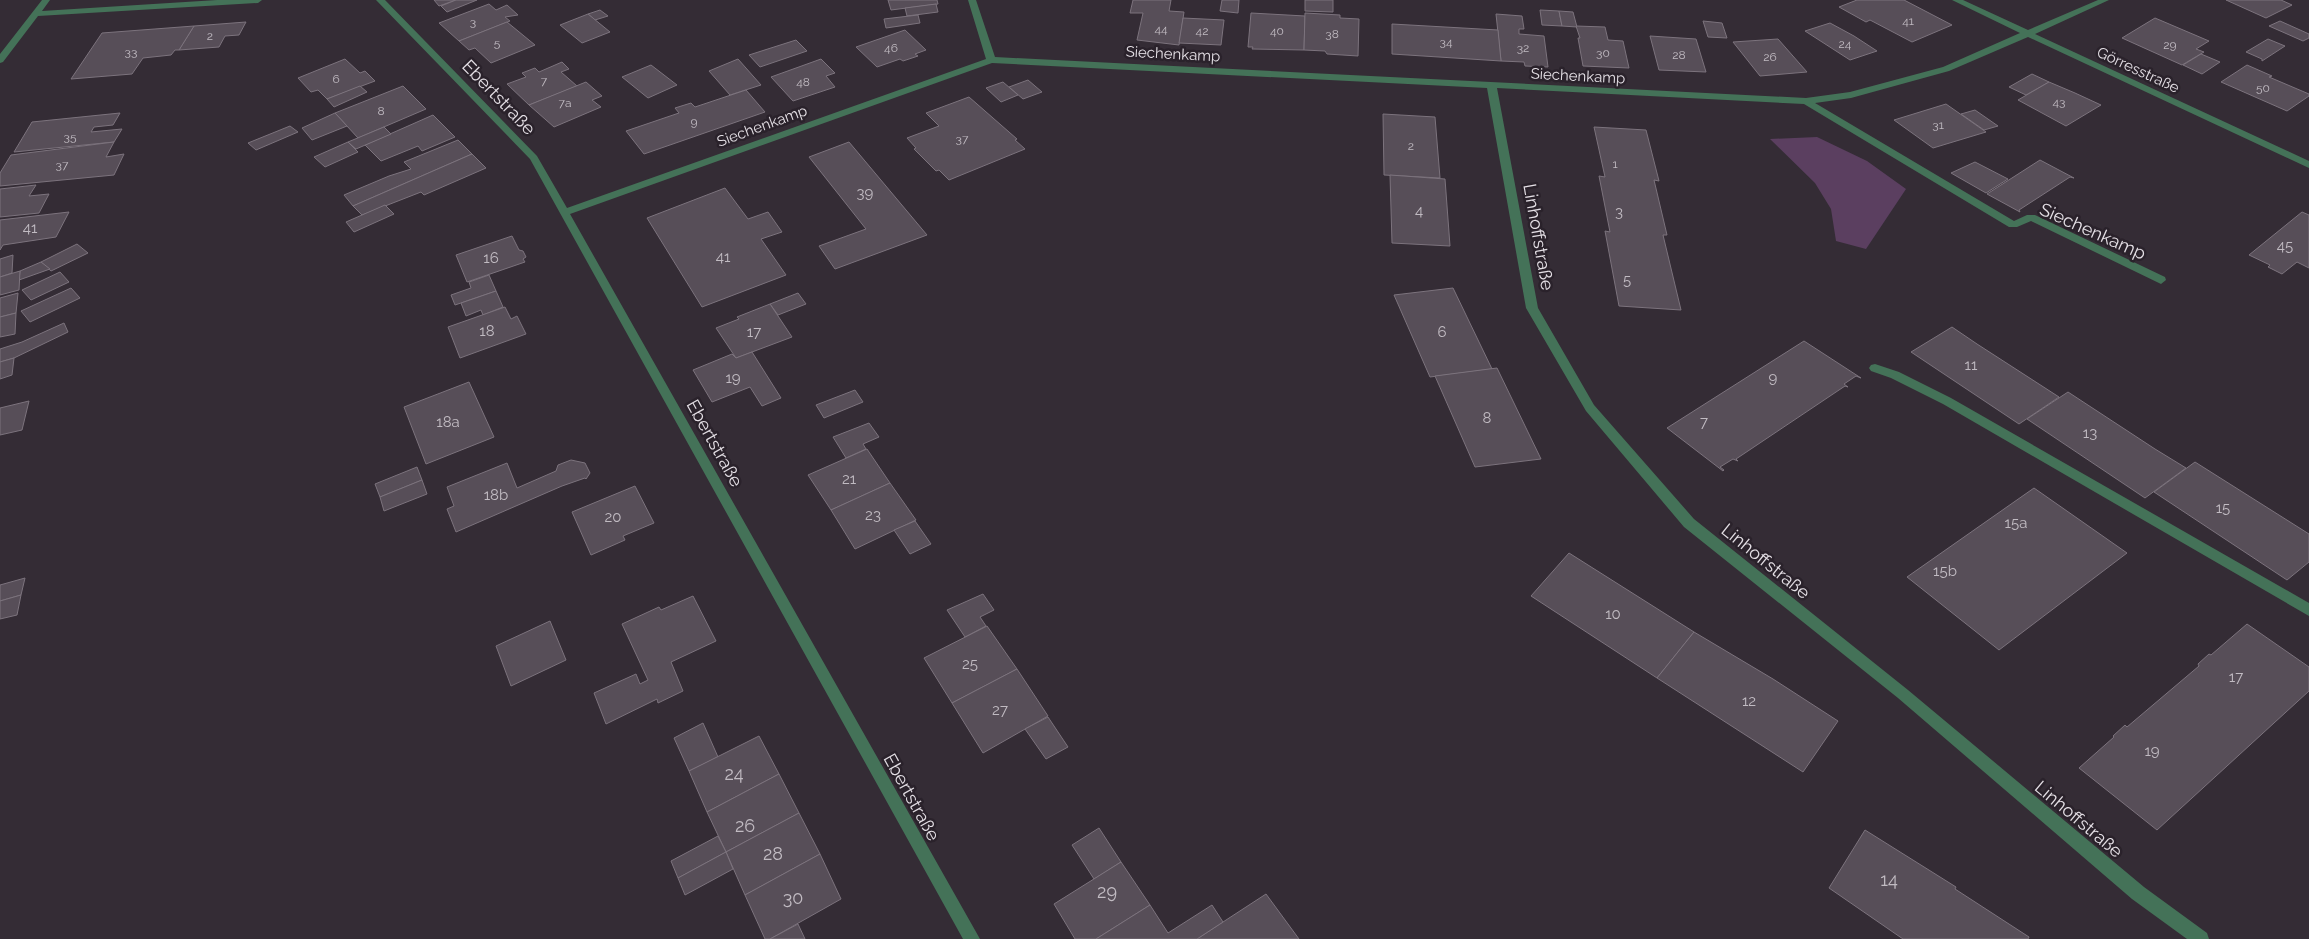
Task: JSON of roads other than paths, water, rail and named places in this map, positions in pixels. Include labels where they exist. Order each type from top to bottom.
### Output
[{"type":"street","points":[[0,60],[46,0]]},
{"type":"street","points":[[35,14],[258,0]]},
{"type":"street","name":"Ebertstraße","points":[[380,0],[534,158],[972,939]]},
{"type":"street","points":[[972,0],[991,60]]},
{"type":"street","name":"Görresstraße","points":[[1956,0],[2309,164]]},
{"type":"street","name":"Siechenkamp","points":[[565,212],[991,60],[1492,87],[1806,101],[1851,94],[1946,69],[2106,0]]},
{"type":"street","name":"Linhoffstraße","points":[[1492,87],[1532,308],[1590,408],[1689,523],[1903,694],[2138,893],[2201,939]]},
{"type":"street","name":"Siechenkamp","points":[[1806,101],[2014,225],[2031,217],[2161,280]]},
{"type":"street","points":[[1875,368],[1895,375],[1947,401],[2309,610]]}]
